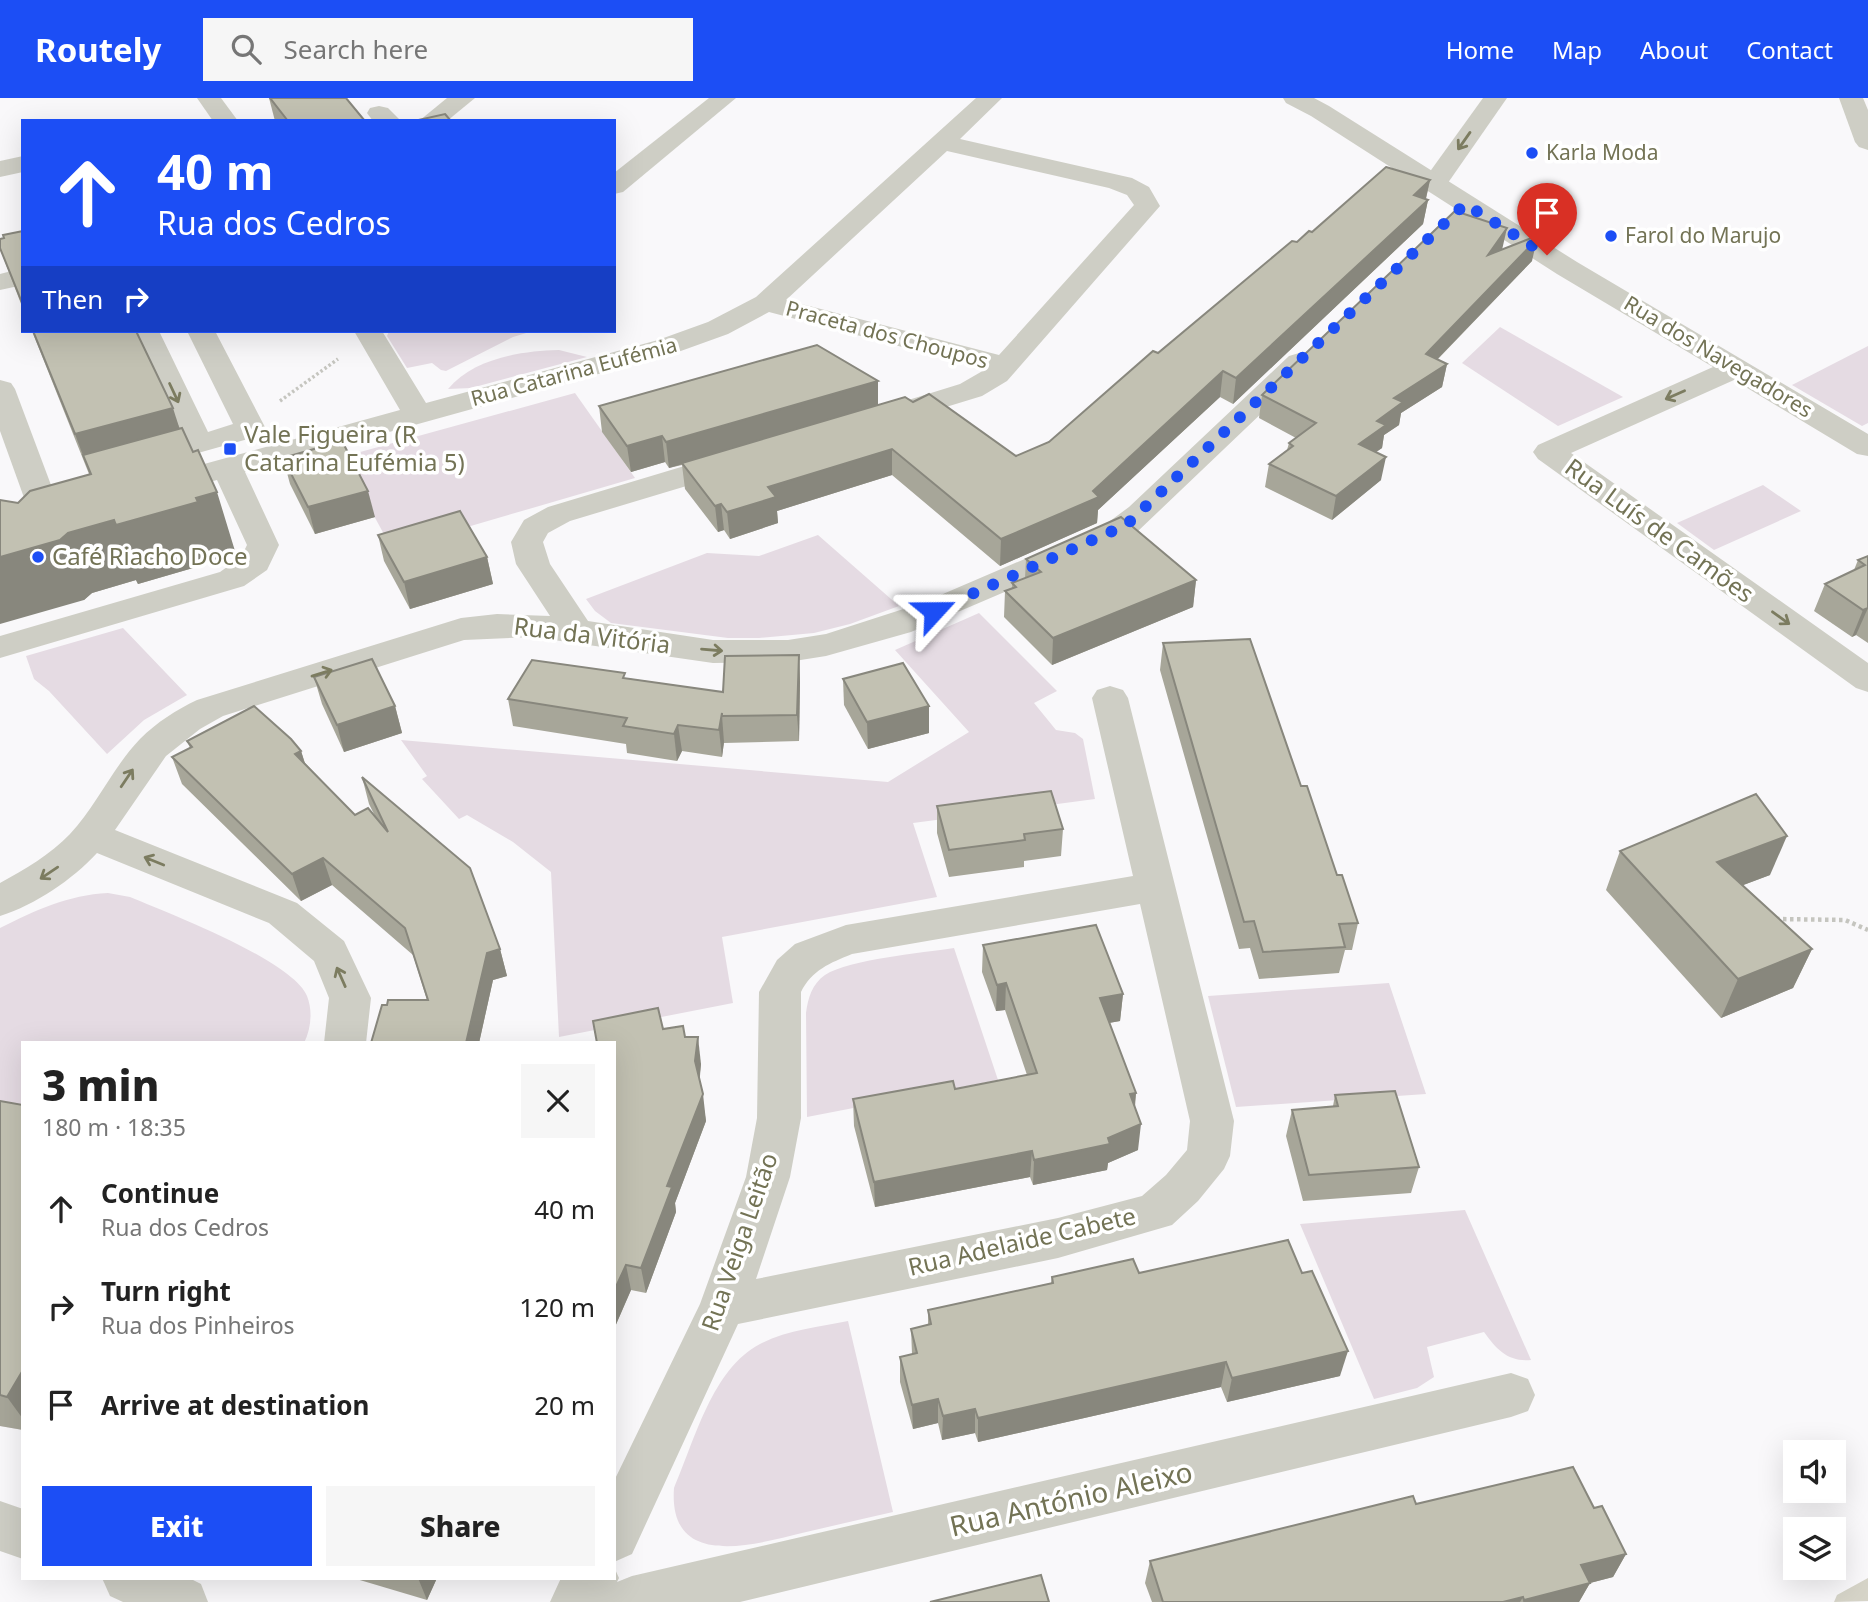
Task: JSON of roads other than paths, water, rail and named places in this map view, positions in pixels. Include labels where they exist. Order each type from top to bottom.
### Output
[{"type":"street","points":[[434,119],[463,98]]},
{"type":"street","points":[[616,184],[724,98]]},
{"type":"street","name":"Praceta dos Choupos","points":[[754,310],[990,98]]},
{"type":"street","name":"Rua dos Navegadores","points":[[1296,98],[1327,104],[1434,184],[1455,213],[1567,268],[1868,447]]},
{"type":"street","points":[[1434,184],[1495,98]]},
{"type":"street","points":[[1851,98],[1868,142]]},
{"type":"street","name":"Praceta dos Choupos","points":[[861,424],[971,390],[988,382],[1007,366],[1147,206],[1144,195],[1133,187],[1117,182],[942,142]]},
{"type":"street","points":[[0,169],[21,164]]},
{"type":"street","points":[[0,282],[21,277]]},
{"type":"street","name":"Praceta dos Choupos","points":[[754,310],[1007,366]]},
{"type":"street","name":"Rua Catarina Eufémia","points":[[124,496],[694,339],[754,310]]},
{"type":"street","points":[[146,333],[198,444],[251,429],[202,333]]},
{"type":"street","points":[[371,336],[418,415]]},
{"type":"street","name":"Rua da Vitória","points":[[0,901],[45,876],[67,860],[90,835],[147,751],[184,720],[210,708],[461,629],[488,624],[515,624],[688,648],[748,653],[799,650],[849,641],[893,628],[934,611],[1126,525],[1316,345]]},
{"type":"street","name":"Rua Luís de Camões","points":[[1737,367],[1549,452],[1868,680]]},
{"type":"street","points":[[0,390],[47,517]]},
{"type":"street","points":[[577,631],[533,564],[527,542],[535,527],[559,514],[756,455]]},
{"type":"street","points":[[0,647],[232,579],[256,563],[263,545],[227,467]]},
{"type":"street","name":"Rua Adelaide Cabete","points":[[723,1306],[1112,1224],[1156,1211],[1182,1188],[1209,1156],[1212,1121],[1110,698]]},
{"type":"street","points":[[90,835],[283,913],[330,952],[350,998],[345,1041]]},
{"type":"street","name":"Rua Veiga Leitão","points":[[616,1533],[723,1306],[768,1177],[779,1118],[780,992],[791,971],[809,955],[846,940],[1154,887]]},
{"type":"street","name":"Rua António Aleixo","points":[[632,1602],[1511,1395]]},
{"type":"street","points":[[0,1526],[21,1533]]},
{"type":"street","points":[[132,1580],[182,1602]]},
{"type":"street","points":[[576,1602],[592,1580]]},
{"type":"waterway","points":[[1845,1602],[1868,1589]]},
{"type":"place","name":"Karla Moda","points":[[1532,153]]},
{"type":"place","name":"Farol do Marujo","points":[[1611,236]]},
{"type":"place","name":"Vale Figueira (R Catarina Eufémia 5)","points":[[230,449]]},
{"type":"place","name":"Café Riacho Doce","points":[[38,557]]}]
